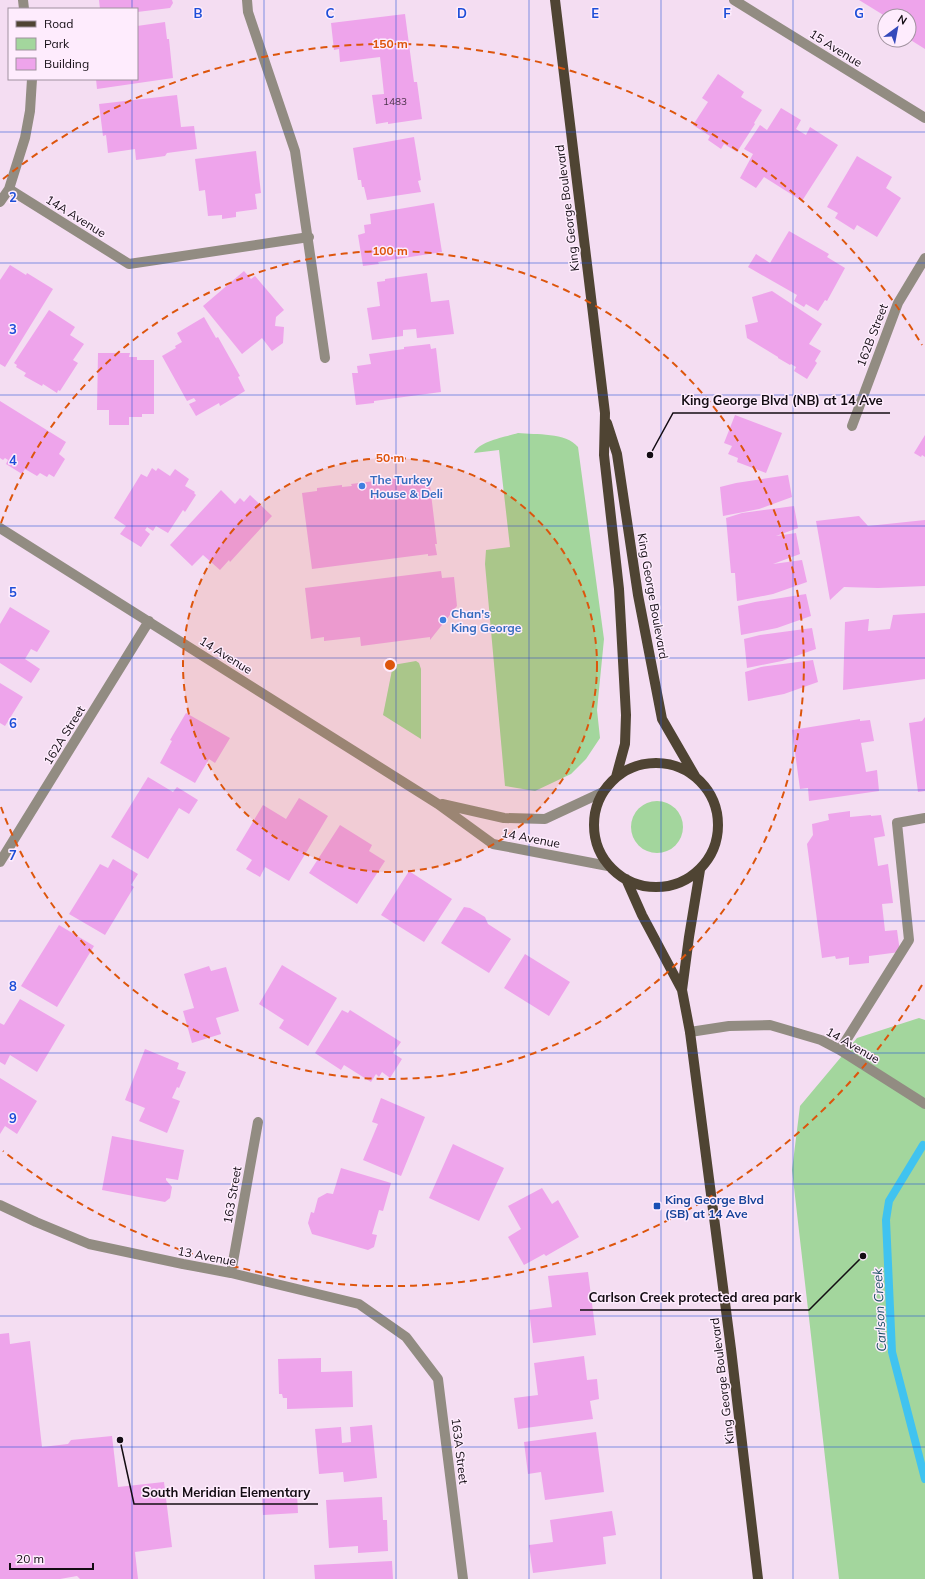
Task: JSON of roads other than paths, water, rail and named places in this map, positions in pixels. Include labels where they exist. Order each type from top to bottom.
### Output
[{"type":"main road","name":"King George Boulevard","points":[[555,0],[605,413],[604,455],[619,589],[626,715],[625,744],[616,777]]},
{"type":"main road","name":"King George Boulevard","points":[[605,413],[617,454],[638,595],[662,719],[695,776]]},
{"type":"main road","points":[[655,763],[676,766],[695,776],[709,792],[717,812],[718,832],[712,853],[700,870],[684,881],[664,887],[644,886],[626,879],[608,866],[597,848],[594,831],[595,811],[603,792],[616,777],[634,766],[655,763]]},
{"type":"main road","name":"King George Boulevard","points":[[682,990],[700,870]]},
{"type":"main road","name":"King George Boulevard","points":[[626,879],[642,915],[682,990],[690,1032],[732,1357],[758,1579]]},
{"type":"street","points":[[247,0],[248,12],[295,151],[326,358]]},
{"type":"street","name":"15 Avenue","points":[[734,0],[925,118]]},
{"type":"street","points":[[0,202],[9,189],[28,124],[32,80]]},
{"type":"street","name":"14A Avenue","points":[[9,189],[129,264],[309,238]]},
{"type":"street","name":"162B Street","points":[[852,426],[898,304],[925,258]]},
{"type":"street","name":"14 Avenue","points":[[0,528],[438,804],[493,844],[608,866]]},
{"type":"street","name":"162A Street","points":[[0,862],[149,621]]},
{"type":"street","name":"14 Avenue","points":[[438,804],[504,818],[544,819],[603,792]]},
{"type":"street","points":[[840,1050],[909,940],[897,823],[925,818]]},
{"type":"street","name":"14 Avenue","points":[[690,1032],[729,1026],[770,1025],[821,1040],[840,1050],[925,1104]]},
{"type":"street","name":"163 Street","points":[[231,1273],[258,1122]]},
{"type":"street","name":"13 Avenue","points":[[0,1205],[89,1244],[231,1273],[358,1304],[406,1337]]},
{"type":"street","name":"163A Street","points":[[406,1337],[438,1379],[463,1579]]},
{"type":"waterway","name":"Carlson Creek","points":[[923,1145],[889,1201],[886,1220],[892,1352],[925,1479]]},
{"type":"place","name":"King George Blvd (NB) at 14 Ave","points":[[650,455]]},
{"type":"place","name":"The Turkey House & Deli","points":[[362,486]]},
{"type":"place","name":"Chan's King George","points":[[443,620]]},
{"type":"place","name":"King George Blvd (SB) at 14 Ave","points":[[657,1206]]},
{"type":"place","name":"Carlson Creek protected area park","points":[[863,1256]]},
{"type":"place","name":"South Meridian Elementary","points":[[120,1440]]}]
